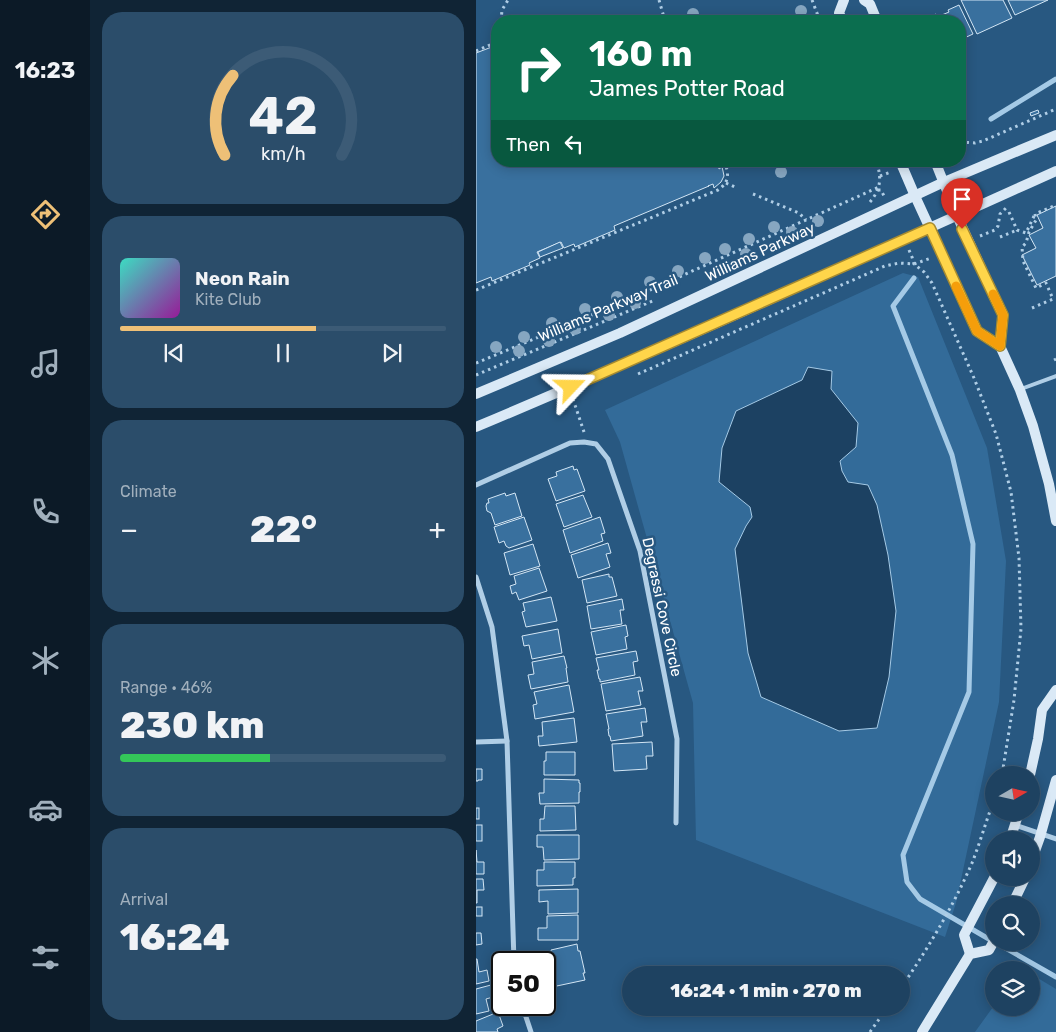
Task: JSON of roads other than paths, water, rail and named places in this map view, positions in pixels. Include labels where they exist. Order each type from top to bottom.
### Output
[{"type":"main road","points":[[840,15],[844,0]]},
{"type":"main road","points":[[864,0],[870,4],[875,15]]},
{"type":"main road","name":"Williams Parkway","points":[[476,394],[620,333],[944,182],[1056,135]]},
{"type":"main road","points":[[903,167],[977,331],[1000,346]]},
{"type":"main road","points":[[938,167],[956,216],[1003,315],[1000,346],[1020,390],[1033,426],[1047,476],[1056,521]]},
{"type":"main road","points":[[476,427],[605,373],[1056,171]]},
{"type":"main road","points":[[1032,766],[1042,710],[1056,690]]},
{"type":"main road","points":[[1041,834],[1056,780]]},
{"type":"main road","points":[[1013,831],[1016,821]]},
{"type":"main road","points":[[970,954],[964,935],[990,886]]},
{"type":"main road","points":[[922,1032],[970,954],[985,951]]},
{"type":"street","name":"Degrassi Cove Circle","points":[[476,485],[570,443],[596,444],[608,459],[640,551],[677,739],[676,823]]},
{"type":"street","points":[[476,577],[492,627],[507,740],[514,951]]},
{"type":"street","points":[[476,742],[507,740]]},
{"type":"street","points":[[1015,825],[1056,839]]},
{"type":"street","points":[[526,1016],[531,1032]]},
{"type":"lane","points":[[1020,390],[1056,376]]},
{"type":"waterway","points":[[991,119],[1056,79]]},
{"type":"waterway","points":[[914,278],[893,306],[952,455],[973,544],[969,692],[903,855],[907,882],[920,899],[985,937]]},
{"type":"waterway","points":[[1011,951],[1056,977]]}]
